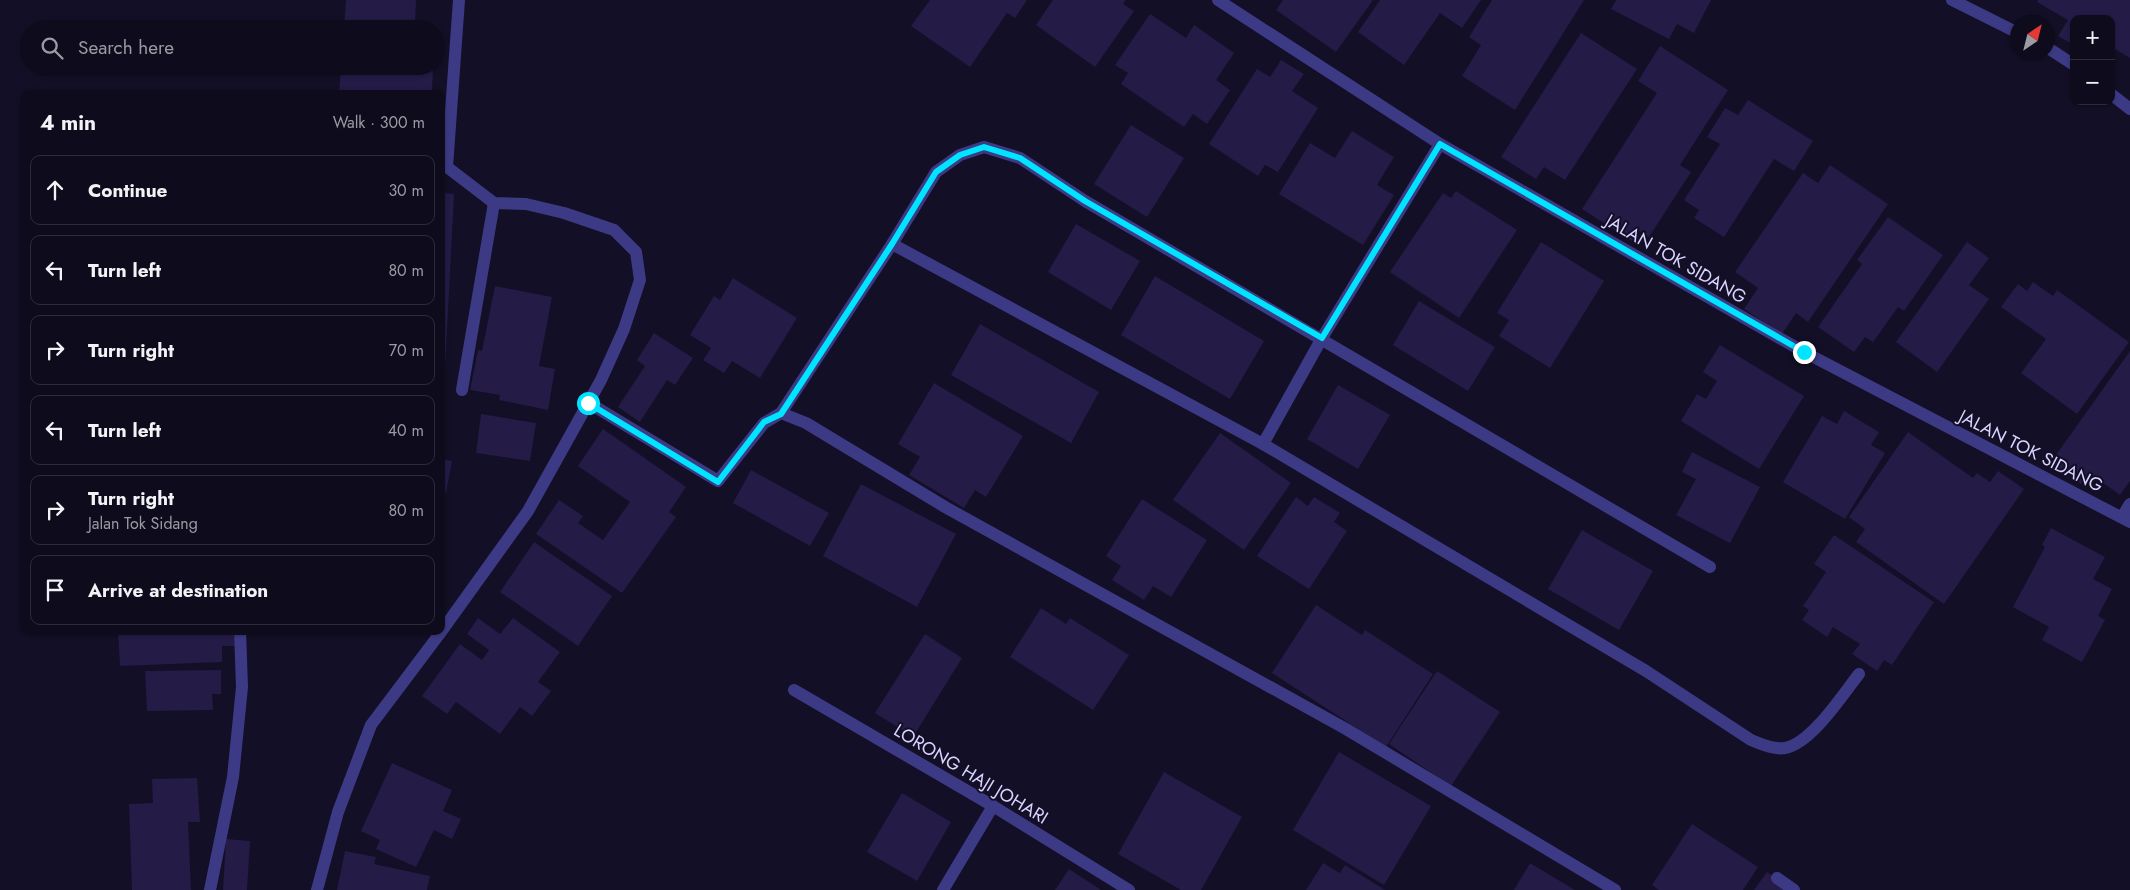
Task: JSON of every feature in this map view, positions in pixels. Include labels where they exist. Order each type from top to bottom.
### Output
[{"type":"street","points":[[445,155],[458,0]]},
{"type":"street","name":"JALAN TOK SIDANG","points":[[1218,0],[1440,144],[1804,352],[2126,520]]},
{"type":"street","points":[[1952,0],[2010,29]]},
{"type":"street","points":[[2055,52],[2070,62]]},
{"type":"street","points":[[2115,97],[2130,109]]},
{"type":"street","points":[[1263,444],[1322,338],[1440,144]]},
{"type":"street","points":[[588,403],[718,482],[764,422],[781,414],[892,244],[936,172],[960,155],[984,147],[1020,158],[1085,201],[1322,338],[1710,567]]},
{"type":"street","points":[[445,168],[494,203],[526,204],[564,213],[614,230],[636,252],[640,280],[624,329],[588,403],[528,510],[445,626]]},
{"type":"street","points":[[462,390],[494,203]]},
{"type":"street","points":[[892,244],[1263,444],[1646,672],[1751,740],[1769,747],[1786,748],[1806,739],[1859,674]]},
{"type":"street","points":[[781,414],[806,423],[945,507],[1346,729],[1615,890]]},
{"type":"street","points":[[2126,520],[2130,504]]},
{"type":"street","points":[[210,890],[234,776],[242,687],[240,635]]},
{"type":"street","points":[[317,890],[338,812],[372,724],[439,635]]},
{"type":"street","name":"LORONG HAJI JOHARI","points":[[794,690],[993,806],[1129,890]]},
{"type":"street","points":[[943,890],[993,806]]},
{"type":"street","points":[[1777,878],[1794,890]]},
{"type":"building","points":[[346,0],[416,0],[415,20],[345,20]]},
{"type":"building","points":[[930,0],[1027,0],[1015,18],[1007,13],[970,67],[911,26]]},
{"type":"building","points":[[1053,0],[1126,0],[1123,4],[1134,11],[1095,67],[1036,25]]},
{"type":"building","points":[[1283,0],[1373,0],[1336,52],[1276,10]]},
{"type":"building","points":[[1380,0],[1481,0],[1462,28],[1440,13],[1404,65],[1358,32]]},
{"type":"building","points":[[1492,0],[1584,0],[1515,110],[1462,76],[1481,45],[1469,37]]},
{"type":"building","points":[[1616,0],[1711,0],[1694,33],[1677,24],[1669,39],[1611,9]]},
{"type":"building","points":[[2038,0],[2130,0],[2130,58],[2115,49],[2115,15],[2070,15],[2070,43],[2058,36],[2068,20],[2037,2]]},
{"type":"building","points":[[1150,14],[1186,38],[1194,25],[1234,53],[1216,80],[1230,90],[1207,124],[1193,114],[1184,127],[1121,84],[1128,73],[1115,65]]},
{"type":"building","points":[[1581,33],[1637,69],[1565,180],[1544,167],[1536,179],[1501,157]]},
{"type":"building","points":[[1660,46],[1728,90],[1680,165],[1691,172],[1649,237],[1638,230],[1632,241],[1582,209],[1657,93],[1638,81]]},
{"type":"building","points":[[1281,60],[1304,74],[1292,91],[1318,108],[1278,172],[1265,165],[1258,176],[1209,144],[1257,69],[1270,77]]},
{"type":"building","points":[[340,75],[433,75],[432,90],[339,90]]},
{"type":"building","points":[[1748,100],[1813,141],[1794,171],[1774,159],[1724,237],[1694,218],[1699,210],[1684,200],[1720,144],[1707,137],[1725,108],[1738,115]]},
{"type":"building","points":[[1131,125],[1184,158],[1147,217],[1094,184]]},
{"type":"building","points":[[1352,131],[1394,157],[1377,185],[1394,195],[1363,245],[1279,194],[1310,143],[1335,158]]},
{"type":"building","points":[[1830,165],[1888,204],[1808,322],[1796,313],[1782,334],[1744,309],[1758,288],[1735,272],[1803,173],[1818,183]]},
{"type":"building","points":[[1456,191],[1517,230],[1459,318],[1390,272],[1443,193],[1451,198]]},
{"type":"building","points":[[445,193],[454,194],[445,369]]},
{"type":"building","points":[[1888,217],[1943,255],[1904,311],[1898,307],[1873,342],[1865,337],[1854,352],[1818,327],[1862,264],[1857,260]]},
{"type":"building","points":[[1076,224],[1140,261],[1111,310],[1048,272]]},
{"type":"building","points":[[1541,242],[1604,281],[1550,368],[1499,336],[1509,320],[1497,313]]},
{"type":"building","points":[[1967,242],[1989,258],[1969,285],[1989,299],[1937,372],[1896,342]]},
{"type":"building","points":[[1155,276],[1264,341],[1230,399],[1121,335]]},
{"type":"building","points":[[733,278],[797,318],[760,378],[732,361],[724,373],[703,360],[711,348],[690,335],[714,296],[720,300]]},
{"type":"building","points":[[2033,282],[2053,296],[2057,290],[2129,342],[2077,414],[2021,373],[2046,339],[2001,307],[2018,284],[2027,291]]},
{"type":"building","points":[[495,286],[552,297],[539,366],[555,369],[548,410],[499,400],[500,395],[470,390],[478,350],[482,351]]},
{"type":"building","points":[[1419,301],[1495,347],[1468,391],[1393,345]]},
{"type":"building","points":[[980,324],[1099,392],[1071,443],[951,375]]},
{"type":"building","points":[[654,333],[693,358],[675,385],[667,380],[640,422],[618,407],[645,366],[637,360]]},
{"type":"building","points":[[1720,345],[1804,396],[1759,469],[1681,421],[1697,394],[1706,399],[1717,381],[1703,372]]},
{"type":"building","points":[[2130,351],[2130,481],[2120,495],[2089,473],[2081,484],[2051,462]]},
{"type":"building","points":[[934,383],[1023,436],[986,497],[975,490],[964,508],[909,475],[920,457],[898,444]]},
{"type":"building","points":[[1338,385],[1390,415],[1358,469],[1307,439]]},
{"type":"building","points":[[1844,411],[1879,432],[1871,445],[1885,453],[1845,519],[1783,482],[1822,416],[1837,424]]},
{"type":"building","points":[[481,414],[536,423],[530,461],[476,453]]},
{"type":"building","points":[[603,429],[686,487],[669,512],[676,517],[622,593],[536,534],[559,500],[583,516],[578,523],[603,540],[630,502],[578,466]]},
{"type":"building","points":[[1908,432],[1973,478],[1977,473],[1990,482],[1998,471],[2024,489],[1944,604],[1856,542],[1865,529],[1849,517]]},
{"type":"building","points":[[1220,433],[1291,483],[1244,550],[1173,500]]},
{"type":"building","points":[[1692,452],[1760,487],[1730,543],[1676,515],[1696,479],[1682,472]]},
{"type":"building","points":[[445,460],[452,461],[445,493]]},
{"type":"building","points":[[751,470],[829,513],[810,546],[733,503]]},
{"type":"building","points":[[861,484],[956,534],[917,607],[823,556]]},
{"type":"building","points":[[1296,497],[1308,506],[1314,497],[1340,513],[1334,522],[1347,531],[1309,589],[1257,556]]},
{"type":"building","points":[[1142,499],[1207,540],[1171,597],[1153,586],[1144,600],[1112,580],[1121,566],[1106,556]]},
{"type":"building","points":[[2051,528],[2105,557],[2093,579],[2112,589],[2098,616],[2105,620],[2082,662],[2042,640],[2049,627],[2013,607],[2045,547],[2042,545]]},
{"type":"building","points":[[1582,530],[1653,571],[1619,630],[1548,589]]},
{"type":"building","points":[[1834,535],[1934,602],[1892,665],[1884,660],[1877,671],[1852,654],[1860,644],[1833,627],[1827,637],[1802,620],[1809,610],[1803,606],[1826,572],[1814,564]]},
{"type":"building","points":[[534,542],[612,596],[578,646],[500,592]]},
{"type":"building","points":[[1316,605],[1362,635],[1365,630],[1433,674],[1386,747],[1272,673]]},
{"type":"building","points":[[1041,608],[1066,624],[1070,618],[1129,655],[1093,710],[1010,657]]},
{"type":"building","points":[[478,618],[500,634],[513,618],[560,652],[538,682],[551,691],[532,716],[520,707],[500,734],[456,702],[447,714],[422,696],[460,644],[482,660],[489,650],[467,634]]},
{"type":"building","points":[[925,634],[962,658],[913,737],[875,713]]},
{"type":"building","points":[[118,635],[234,635],[235,646],[222,646],[222,662],[120,666]]},
{"type":"building","points":[[221,670],[221,694],[212,694],[213,710],[147,711],[145,671]]},
{"type":"building","points":[[1437,671],[1500,712],[1451,786],[1389,744]]},
{"type":"building","points":[[1339,752],[1431,806],[1384,885],[1293,830]]},
{"type":"building","points":[[392,763],[452,790],[443,811],[461,819],[452,839],[434,830],[416,867],[376,849],[380,840],[361,831]]},
{"type":"building","points":[[1164,772],[1242,817],[1201,890],[1181,890],[1118,854]]},
{"type":"building","points":[[197,778],[200,822],[188,822],[191,890],[132,890],[129,804],[153,803],[152,779]]},
{"type":"building","points":[[902,793],[951,822],[917,881],[867,852]]},
{"type":"building","points":[[1692,824],[1758,867],[1743,890],[1659,890],[1652,885]]},
{"type":"building","points":[[226,839],[250,841],[247,890],[223,890]]},
{"type":"building","points":[[345,851],[376,857],[374,864],[430,876],[427,890],[337,890]]},
{"type":"building","points":[[1323,863],[1340,873],[1345,865],[1385,890],[1306,890]]},
{"type":"building","points":[[1530,863],[1575,890],[1514,890]]},
{"type":"building","points":[[1069,869],[1101,890],[1055,890]]},
{"type":"building","points":[[1767,872],[1792,890],[1754,890]]},
{"type":"route","points":[[588,403],[718,482],[764,422],[781,414],[892,244],[936,172],[960,155],[984,147],[1020,158],[1085,201],[1322,338],[1440,144],[1804,352]]}]
